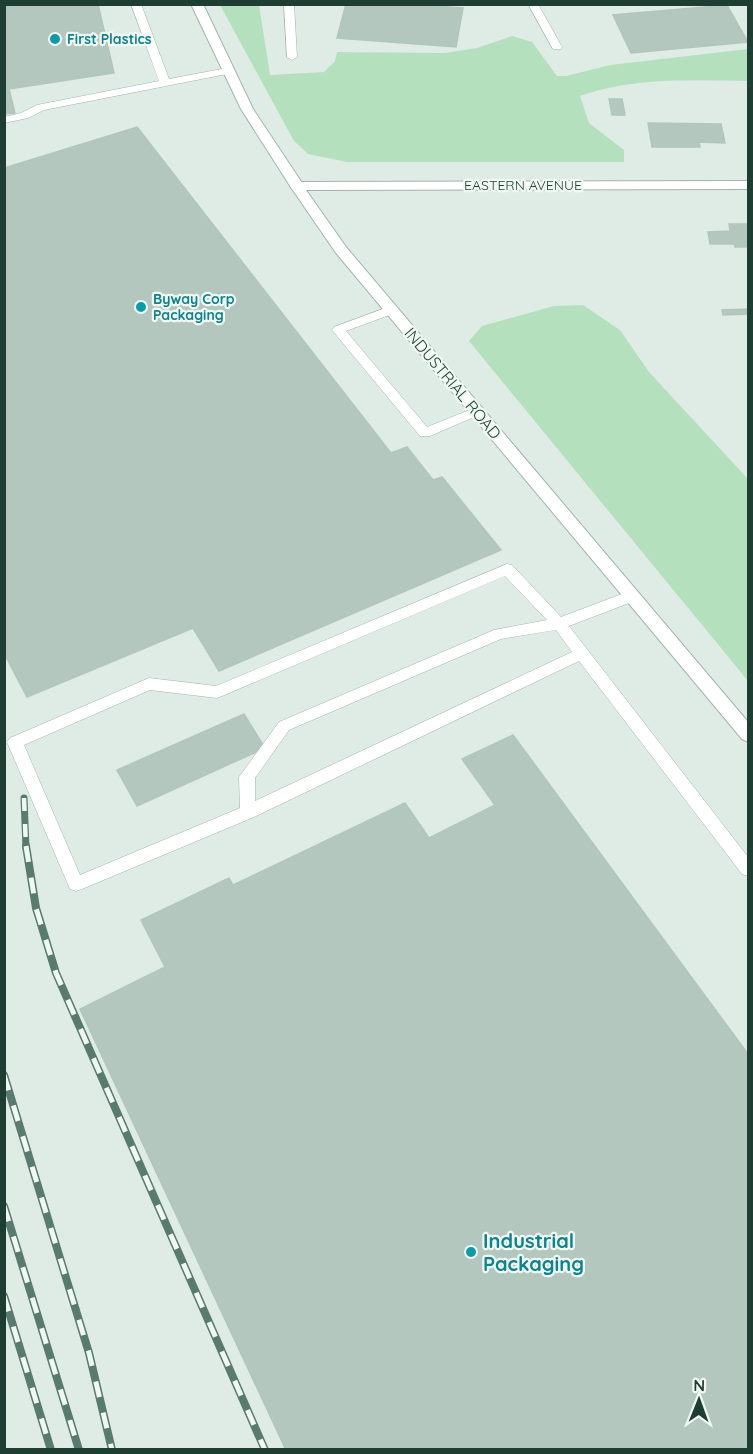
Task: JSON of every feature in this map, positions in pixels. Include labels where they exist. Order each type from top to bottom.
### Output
[{"type":"street","name":"INDUSTRIAL ROAD","points":[[196,4],[227,71],[258,128],[341,250],[748,734]]},
{"type":"street","name":"EASTERN AVENUE","points":[[297,186],[748,185]]},
{"type":"lane","points":[[136,4],[165,83]]},
{"type":"lane","points":[[289,4],[292,57]]},
{"type":"lane","points":[[533,4],[557,46]]},
{"type":"lane","points":[[4,120],[24,116],[41,107],[227,71]]},
{"type":"lane","points":[[392,310],[338,330],[425,433],[477,411]]},
{"type":"lane","points":[[583,653],[248,812],[76,884],[15,742],[149,684],[217,692],[507,569],[583,653],[748,869]]},
{"type":"lane","points":[[248,812],[247,777],[284,726],[499,634],[559,624],[632,596]]},
{"type":"green space","points":[[220,5],[259,5],[270,75],[324,72],[335,61],[337,52],[445,53],[477,48],[512,36],[532,42],[557,76],[566,76],[610,65],[748,49],[748,81],[663,81],[621,86],[580,96],[589,123],[624,150],[624,162],[347,162],[308,154],[294,141]]},
{"type":"green space","points":[[583,305],[620,330],[649,372],[748,479],[748,681],[469,341],[482,326],[554,306]]},
{"type":"building","name":"First Plastics","points":[[4,4],[98,4],[114,73],[9,89],[15,113],[4,114]]},
{"type":"building","points":[[346,4],[407,4],[463,8],[456,47],[337,38]]},
{"type":"building","points":[[727,5],[748,42],[631,53],[613,15]]},
{"type":"building","points":[[609,99],[622,99],[625,115],[612,115]]},
{"type":"building","points":[[648,123],[721,124],[725,143],[699,142],[700,147],[652,147]]},
{"type":"building","name":"Byway Corp Packaging","points":[[137,127],[391,453],[407,447],[433,480],[442,477],[501,550],[219,671],[193,628],[27,697],[4,653],[4,168]]},
{"type":"building","points":[[729,224],[748,224],[748,247],[735,247],[734,244],[710,244],[708,232],[730,231]]},
{"type":"building","points":[[748,309],[748,314],[723,315],[722,310]]},
{"type":"building","points":[[244,714],[265,748],[137,806],[117,770]]},
{"type":"building","name":"Industrial Packaging","points":[[513,735],[748,1054],[748,1450],[286,1450],[80,1009],[165,967],[141,920],[229,878],[233,885],[405,803],[429,838],[495,805],[462,759]]},
{"type":"railway","points":[[24,798],[26,848]]},
{"type":"railway","points":[[26,846],[36,908],[56,973],[265,1450]]},
{"type":"railway","points":[[4,1075],[89,1353],[112,1450]]},
{"type":"railway","points":[[4,1206],[79,1450]]},
{"type":"railway","points":[[4,1296],[51,1450]]},
{"type":"place","name":"First Plastics","points":[[55,39]]},
{"type":"place","name":"Byway Corp Packaging","points":[[141,307]]},
{"type":"place","name":"Industrial Packaging","points":[[471,1252]]}]
